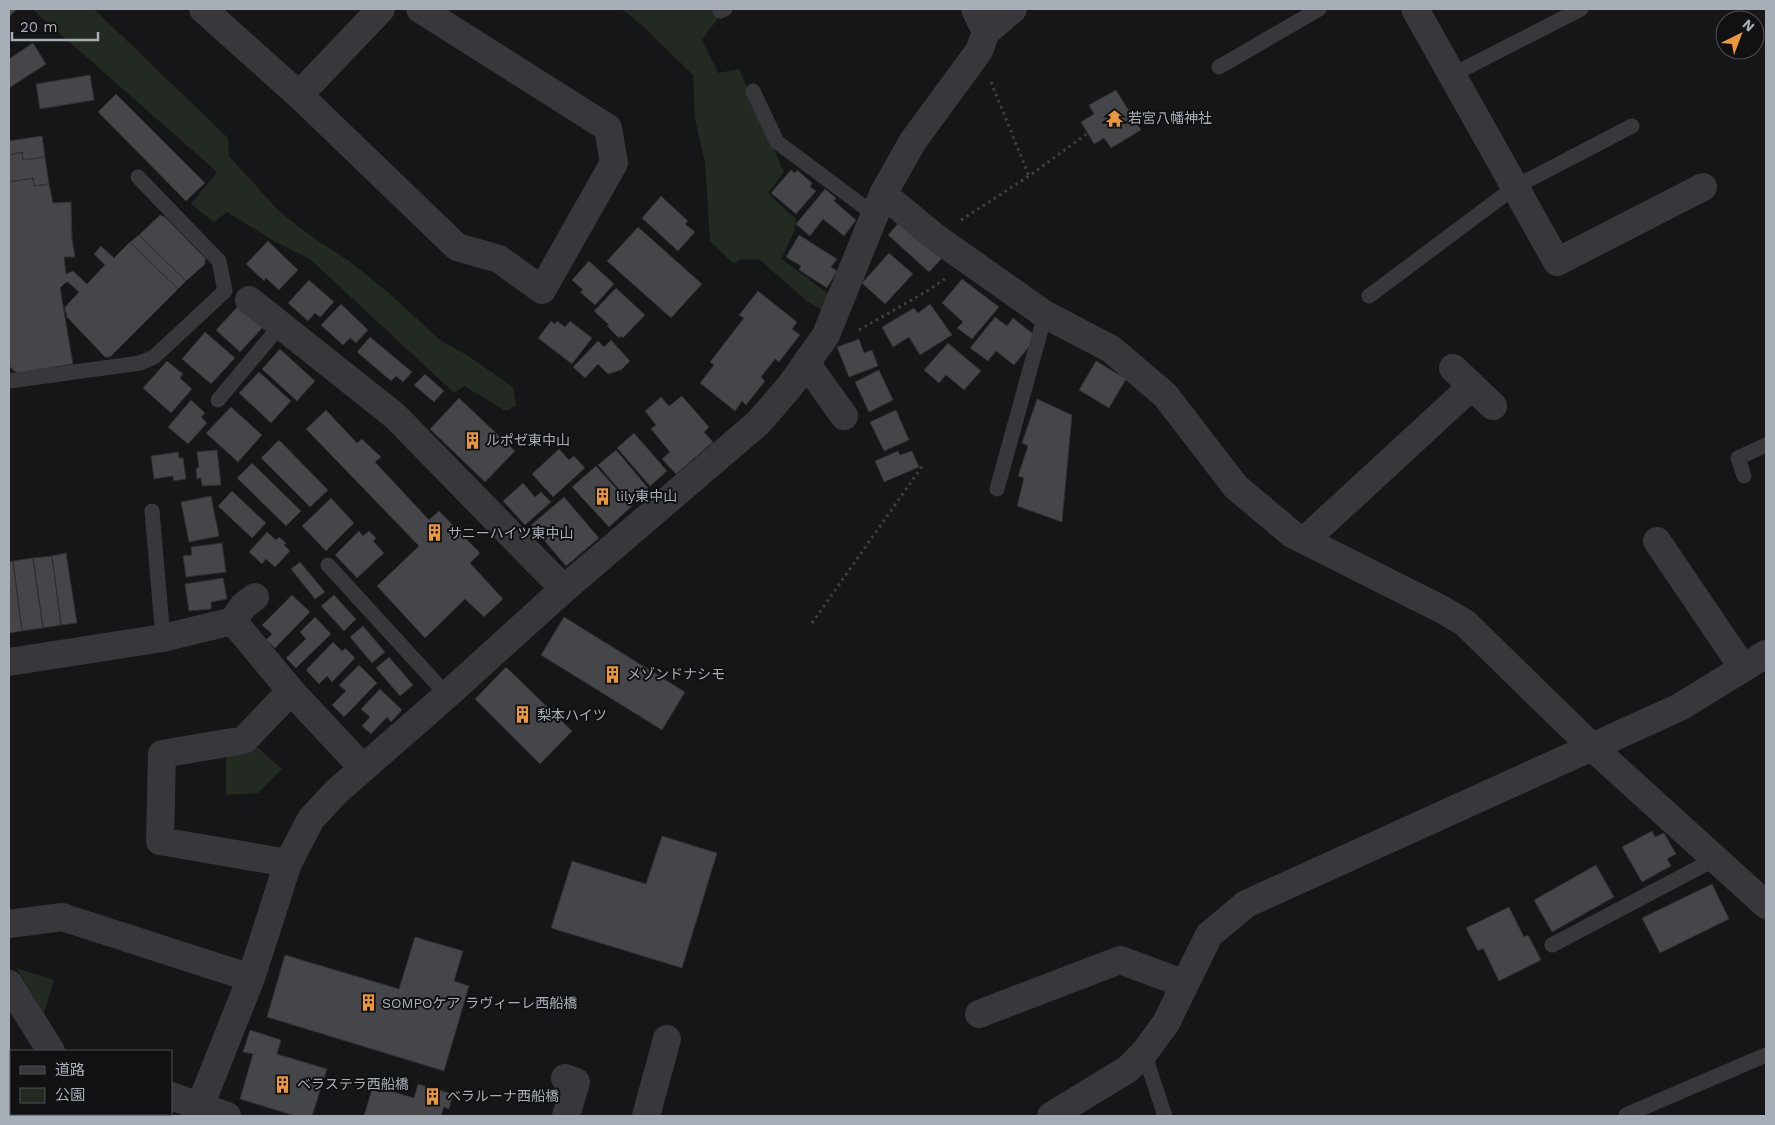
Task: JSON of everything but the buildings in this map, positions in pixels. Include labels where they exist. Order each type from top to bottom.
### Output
[{"type":"street","points":[[204,9],[299,95],[457,247],[499,259],[542,290],[614,163],[608,128],[420,9]]},
{"type":"street","points":[[299,95],[381,9]]},
{"type":"street","points":[[197,1111],[251,978],[288,863],[311,819],[336,792],[448,695],[564,589],[758,422],[790,386],[826,335],[879,204],[913,141],[980,30],[1013,9]]},
{"type":"street","points":[[1415,9],[1557,262],[1703,187]]},
{"type":"street","points":[[879,204],[935,237],[1045,315],[1111,349],[1165,396],[1236,487],[1292,534],[1465,623],[1592,747],[1766,905]]},
{"type":"street","points":[[249,300],[395,416],[564,589]]},
{"type":"street","points":[[806,363],[844,416]]},
{"type":"street","points":[[1305,540],[1463,377],[1493,406]]},
{"type":"street","points":[[1657,541],[1743,668]]},
{"type":"street","points":[[9,662],[163,638],[233,621],[243,606],[255,597]]},
{"type":"street","points":[[233,621],[291,691],[363,768]]},
{"type":"street","points":[[1051,1116],[1128,1068],[1144,1053],[1166,1022],[1209,936],[1246,904],[1680,707],[1766,654]]},
{"type":"street","points":[[288,863],[160,841],[162,754],[244,740],[291,691]]},
{"type":"street","points":[[9,924],[62,918],[251,978]]},
{"type":"street","points":[[979,1014],[1120,960],[1185,984]]},
{"type":"street","points":[[9,984],[50,1050]]},
{"type":"street","points":[[646,1116],[667,1039]]},
{"type":"street","points":[[565,1078],[576,1082],[566,1116]]},
{"type":"street","points":[[172,1097],[197,1111],[227,1116]]},
{"type":"lane","points":[[1219,67],[1319,9]]},
{"type":"lane","points":[[1452,75],[1581,9]]},
{"type":"lane","points":[[752,91],[777,142],[879,204]]},
{"type":"lane","points":[[1369,296],[1515,187],[1632,126]]},
{"type":"lane","points":[[9,381],[140,363],[154,357],[225,292],[218,261],[138,177]]},
{"type":"lane","points":[[997,489],[1045,315]]},
{"type":"lane","points":[[218,400],[280,326]]},
{"type":"lane","points":[[1744,476],[1738,458],[1766,446]]},
{"type":"lane","points":[[152,511],[163,638]]},
{"type":"lane","points":[[328,565],[448,695]]},
{"type":"lane","points":[[1552,945],[1716,859]]},
{"type":"lane","points":[[1144,1053],[1165,1116]]},
{"type":"lane","points":[[1627,1116],[1766,1056]]},
{"type":"path","points":[[980,30],[1029,176]]},
{"type":"path","points":[[935,237],[1029,176],[1088,134]]},
{"type":"path","points":[[826,335],[860,330],[929,290],[968,261]]},
{"type":"path","points":[[812,623],[923,466]]},
{"type":"green space","points":[[32,9],[94,9],[228,138],[229,156],[279,211],[308,234],[352,263],[390,294],[440,340],[467,355],[513,387],[516,406],[506,411],[464,386],[454,393],[310,259],[272,240],[227,212],[214,222],[191,204],[217,172]]},
{"type":"green space","points":[[622,9],[714,9],[718,18],[702,40],[718,73],[739,69],[784,172],[768,193],[796,219],[794,232],[781,259],[829,294],[822,310],[808,302],[760,260],[741,259],[734,264],[710,241],[705,163],[695,119],[693,75],[646,29]]},
{"type":"green space","points":[[255,745],[282,769],[258,793],[226,795],[226,756]]},
{"type":"green space","points":[[16,968],[54,980],[44,1013]]},
{"type":"place","name":"若宮八幡神社","points":[[1114,118]]},
{"type":"place","name":"ルポゼ東中山","points":[[472,440]]},
{"type":"place","name":"lily東中山","points":[[602,496]]},
{"type":"place","name":"サニーハイツ東中山","points":[[434,533]]},
{"type":"place","name":"メゾンドナシモ","points":[[613,674]]},
{"type":"place","name":"梨本ハイツ","points":[[523,715]]},
{"type":"place","name":"SOMPOケア ラヴィーレ西船橋","points":[[368,1003]]},
{"type":"place","name":"ベラステラ西船橋","points":[[283,1084]]},
{"type":"place","name":"ベラルーナ西船橋","points":[[433,1096]]}]
